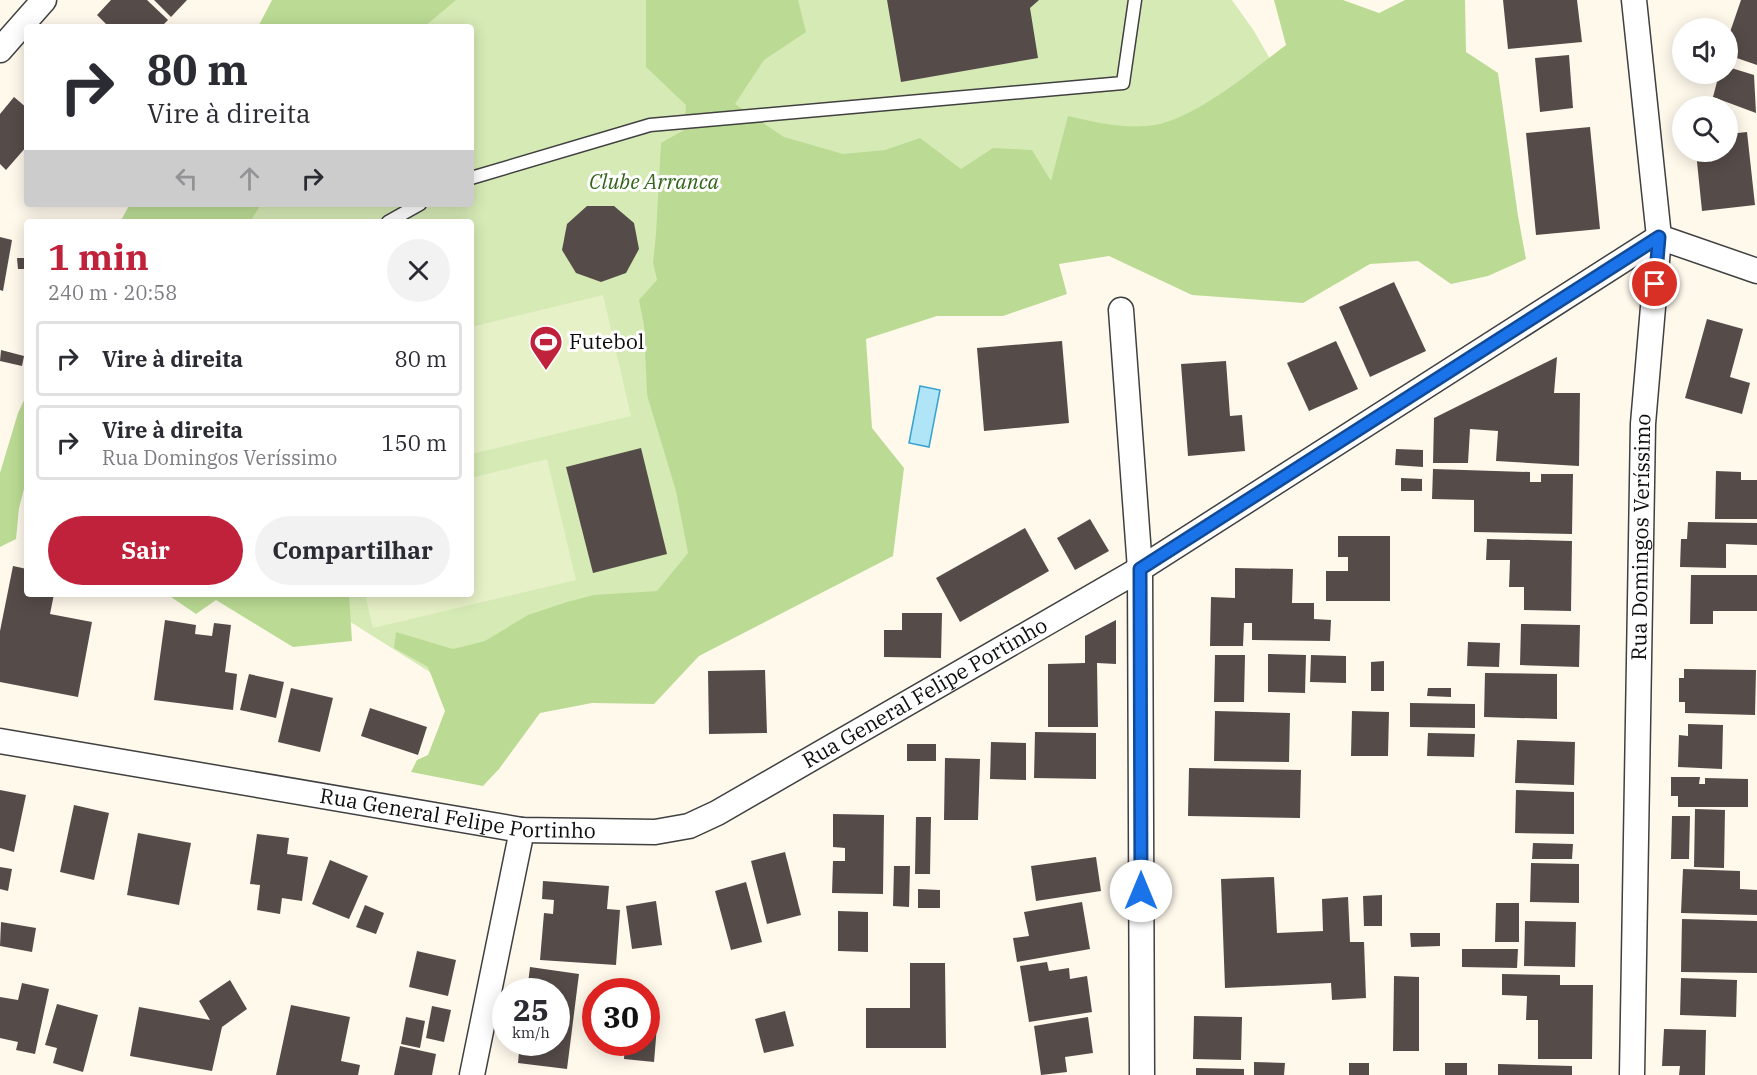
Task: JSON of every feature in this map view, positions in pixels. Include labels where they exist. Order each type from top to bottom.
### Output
[{"type":"street","points":[[0,50],[44,0]]},
{"type":"street","name":"Rua Domingos Veríssimo","points":[[1632,1075],[1643,424],[1659,237],[1634,0]]},
{"type":"street","points":[[1659,237],[1757,271]]},
{"type":"street","name":"Rua General Felipe Portinho","points":[[0,741],[522,830],[655,831],[689,825],[717,813],[1140,569],[1659,237]]},
{"type":"street","points":[[1121,310],[1140,569],[1142,1075]]},
{"type":"street","points":[[472,1075],[522,830]]},
{"type":"lane","points":[[474,177],[650,125],[1123,83],[1136,0]]},
{"type":"lane","points":[[393,219],[415,207]]},
{"type":"green space","points":[[272,0],[456,0],[428,24],[260,24]]},
{"type":"green space","name":"Clube Arranca","points":[[343,0],[1232,0],[1254,31],[1326,156],[776,318],[820,501],[479,703],[311,597],[474,597],[474,219],[193,219],[200,207],[474,207],[474,24],[320,24]]},
{"type":"green space","points":[[646,0],[798,0],[806,32],[764,60],[735,104],[784,137],[843,154],[885,150],[920,138],[961,169],[993,148],[1032,150],[1051,181],[1068,116],[1126,126],[1163,123],[1182,116],[1238,82],[1286,45],[1274,0],[1343,0],[1379,13],[1405,0],[1465,0],[1466,52],[1498,73],[1526,259],[1488,276],[1451,284],[1418,261],[1370,264],[1303,303],[1192,295],[1109,256],[1059,264],[1067,294],[1003,316],[937,316],[866,339],[872,428],[904,468],[893,556],[699,656],[654,704],[592,703],[540,713],[499,769],[483,786],[411,772],[417,760],[428,755],[445,711],[428,667],[394,648],[396,632],[453,649],[485,641],[528,615],[567,602],[594,595],[657,591],[688,553],[676,491],[647,395],[644,325],[639,300],[657,280],[653,263],[661,143],[684,130],[686,105],[646,67]]},
{"type":"green space","points":[[128,207],[259,207],[252,219],[122,219]]},
{"type":"green space","name":"Futebol","points":[[603,295],[631,416],[474,453],[474,326]]},
{"type":"green space","points":[[24,400],[24,489],[19,508],[16,539],[0,547],[0,473]]},
{"type":"green space","points":[[547,459],[576,580],[373,628],[366,597],[474,597],[474,477]]},
{"type":"green space","points":[[171,597],[349,597],[352,641],[293,647],[216,600],[196,614]]},
{"type":"water","points":[[920,386],[940,390],[929,447],[909,443]]},
{"type":"building","points":[[111,0],[147,0],[168,20],[164,24],[106,24],[97,15]]},
{"type":"building","points":[[154,0],[187,0],[171,17]]},
{"type":"building","points":[[887,0],[1039,0],[1030,8],[1038,58],[901,82]]},
{"type":"building","points":[[1503,0],[1577,0],[1582,42],[1508,49]]},
{"type":"building","points":[[1741,0],[1757,0],[1757,65],[1738,58],[1738,18],[1735,18]]},
{"type":"building","points":[[1569,55],[1573,108],[1540,112],[1535,58]]},
{"type":"building","points":[[1738,70],[1754,75],[1756,113],[1738,106],[1738,96],[1713,96],[1716,84],[1738,84]]},
{"type":"building","points":[[14,97],[24,105],[24,149],[6,170],[0,164],[0,114]]},
{"type":"building","points":[[1590,127],[1600,229],[1536,235],[1526,133]]},
{"type":"building","points":[[1747,132],[1755,205],[1702,211],[1697,162],[1738,162],[1738,133]]},
{"type":"building","points":[[587,206],[614,206],[634,223],[639,249],[626,273],[601,282],[576,273],[562,250],[567,224]]},
{"type":"building","points":[[0,237],[12,240],[3,291],[0,290]]},
{"type":"building","points":[[17,258],[24,258],[24,269],[18,269]]},
{"type":"building","points":[[1394,282],[1426,351],[1370,377],[1339,307]]},
{"type":"building","points":[[1707,319],[1743,329],[1730,377],[1750,383],[1742,414],[1685,398]]},
{"type":"building","points":[[1062,341],[1069,423],[984,431],[977,348]]},
{"type":"building","points":[[1336,341],[1358,389],[1309,411],[1287,363]]},
{"type":"building","points":[[1,350],[24,356],[22,366],[0,361]]},
{"type":"building","points":[[1557,357],[1554,393],[1580,393],[1579,466],[1496,461],[1498,431],[1470,429],[1468,463],[1433,463],[1434,418]]},
{"type":"building","points":[[1226,361],[1230,416],[1242,415],[1245,451],[1188,456],[1181,364]]},
{"type":"building","points":[[641,448],[667,554],[593,573],[566,467]]},
{"type":"building","points":[[1396,449],[1423,450],[1423,467],[1395,465]]},
{"type":"building","points":[[1433,469],[1530,472],[1530,482],[1541,482],[1541,474],[1573,474],[1572,534],[1474,532],[1474,500],[1432,499]]},
{"type":"building","points":[[1716,471],[1741,472],[1741,480],[1757,480],[1757,519],[1715,519]]},
{"type":"building","points":[[1401,478],[1422,479],[1422,491],[1401,491]]},
{"type":"building","points":[[1090,519],[1109,551],[1075,570],[1057,538]]},
{"type":"building","points":[[1688,522],[1757,523],[1757,545],[1726,544],[1726,568],[1680,567],[1681,539],[1687,539]]},
{"type":"building","points":[[1025,528],[1049,571],[960,622],[936,578]]},
{"type":"building","points":[[1338,536],[1390,536],[1390,601],[1326,601],[1326,571],[1348,571],[1348,557],[1338,557]]},
{"type":"building","points":[[1487,539],[1572,541],[1571,611],[1524,610],[1524,587],[1509,587],[1510,560],[1486,560]]},
{"type":"building","points":[[13,566],[24,568],[24,597],[53,597],[50,614],[92,622],[78,697],[0,682],[0,631]]},
{"type":"building","points":[[1235,568],[1293,569],[1292,603],[1314,603],[1314,619],[1331,620],[1330,641],[1252,640],[1252,623],[1244,623],[1243,646],[1210,646],[1211,597],[1235,598]]},
{"type":"building","points":[[1691,575],[1757,575],[1757,611],[1713,611],[1713,624],[1690,624]]},
{"type":"building","points":[[902,613],[942,613],[941,658],[884,657],[884,630],[902,630]]},
{"type":"building","points":[[165,620],[196,625],[195,634],[212,636],[214,623],[231,625],[225,672],[237,674],[233,710],[154,700]]},
{"type":"building","points":[[1116,620],[1116,664],[1097,663],[1098,727],[1048,727],[1048,664],[1085,663],[1085,636]]},
{"type":"building","points":[[1521,624],[1580,625],[1579,667],[1520,665]]},
{"type":"building","points":[[1468,642],[1500,643],[1499,667],[1467,666]]},
{"type":"building","points":[[1268,654],[1306,655],[1305,693],[1268,692]]},
{"type":"building","points":[[1215,655],[1245,655],[1244,702],[1214,702]]},
{"type":"building","points":[[1311,655],[1346,656],[1346,683],[1310,682]]},
{"type":"building","points":[[1384,661],[1384,691],[1371,691],[1371,662]]},
{"type":"building","points":[[1684,669],[1756,670],[1755,715],[1685,713],[1685,702],[1679,702],[1679,678],[1684,678]]},
{"type":"building","points":[[765,670],[767,733],[709,734],[708,671]]},
{"type":"building","points":[[1485,673],[1557,674],[1557,719],[1484,717]]},
{"type":"building","points":[[249,674],[284,682],[276,718],[240,710]]},
{"type":"building","points":[[291,688],[333,698],[320,752],[278,742]]},
{"type":"building","points":[[1428,688],[1451,688],[1451,697],[1427,696]]},
{"type":"building","points":[[1410,703],[1475,704],[1475,728],[1410,727]]},
{"type":"building","points":[[370,708],[427,727],[418,755],[361,736]]},
{"type":"building","points":[[1215,711],[1290,713],[1289,762],[1214,761]]},
{"type":"building","points":[[1352,711],[1389,712],[1388,756],[1351,756]]},
{"type":"building","points":[[1688,724],[1723,725],[1722,769],[1678,767],[1679,735],[1688,736]]},
{"type":"building","points":[[1035,732],[1096,733],[1096,779],[1034,778]]},
{"type":"building","points":[[1428,733],[1475,734],[1474,757],[1427,756]]},
{"type":"building","points":[[1517,740],[1575,742],[1574,785],[1515,783]]},
{"type":"building","points":[[991,742],[1026,743],[1026,780],[990,779]]},
{"type":"building","points":[[907,744],[936,744],[936,761],[907,761]]},
{"type":"building","points":[[945,758],[980,759],[978,820],[944,820]]},
{"type":"building","points":[[1189,768],[1301,770],[1300,818],[1188,816]]},
{"type":"building","points":[[1671,777],[1700,777],[1699,784],[1705,784],[1705,778],[1748,779],[1748,807],[1678,807],[1678,796],[1671,796]]},
{"type":"building","points":[[0,790],[26,795],[14,852],[0,848]]},
{"type":"building","points":[[1516,790],[1574,792],[1574,834],[1515,833]]},
{"type":"building","points":[[74,805],[109,813],[94,880],[60,872]]},
{"type":"building","points":[[1695,809],[1725,810],[1724,868],[1694,867]]},
{"type":"building","points":[[833,814],[884,815],[883,894],[832,893],[833,861],[845,861],[845,848],[833,847]]},
{"type":"building","points":[[1672,816],[1690,816],[1689,859],[1671,859]]},
{"type":"building","points":[[916,817],[931,817],[930,874],[915,874]]},
{"type":"building","points":[[138,833],[191,843],[179,905],[127,895]]},
{"type":"building","points":[[257,834],[289,838],[287,854],[308,857],[302,901],[282,898],[280,914],[257,910],[260,885],[250,884]]},
{"type":"building","points":[[1533,843],[1573,844],[1572,859],[1532,859]]},
{"type":"building","points":[[785,852],[801,915],[767,924],[751,861]]},
{"type":"building","points":[[1096,857],[1101,891],[1036,901],[1031,866]]},
{"type":"building","points":[[330,860],[368,876],[349,919],[312,904]]},
{"type":"building","points":[[1531,863],[1579,864],[1579,903],[1530,902]]},
{"type":"building","points":[[894,866],[910,866],[909,907],[893,906]]},
{"type":"building","points":[[0,867],[12,869],[8,891],[0,889]]},
{"type":"building","points":[[1683,869],[1740,871],[1740,889],[1757,890],[1757,915],[1681,913]]},
{"type":"building","points":[[1274,877],[1277,933],[1323,931],[1322,899],[1348,897],[1350,942],[1364,942],[1366,998],[1332,1000],[1331,983],[1225,988],[1221,879]]},
{"type":"building","points":[[543,881],[609,886],[607,909],[620,910],[616,965],[540,960],[544,913],[553,914],[554,900],[542,899]]},
{"type":"building","points":[[746,882],[762,942],[731,950],[715,891]]},
{"type":"building","points":[[918,889],[940,890],[940,908],[918,908]]},
{"type":"building","points":[[1382,895],[1382,926],[1364,926],[1363,896]]},
{"type":"building","points":[[656,901],[662,945],[632,949],[626,906]]},
{"type":"building","points":[[1082,902],[1090,949],[1017,962],[1013,938],[1029,936],[1024,912]]},
{"type":"building","points":[[1496,903],[1519,903],[1519,942],[1495,942]]},
{"type":"building","points":[[365,905],[384,913],[376,934],[356,927]]},
{"type":"building","points":[[838,911],[868,912],[868,952],[838,951]]},
{"type":"building","points":[[1682,919],[1757,921],[1757,973],[1681,972]]},
{"type":"building","points":[[1525,921],[1576,922],[1575,967],[1524,966]]},
{"type":"building","points":[[1,922],[36,928],[32,952],[0,946]]},
{"type":"building","points":[[1410,933],[1440,933],[1440,946],[1411,947]]},
{"type":"building","points":[[1462,949],[1518,949],[1517,968],[1462,967]]},
{"type":"building","points":[[417,951],[456,960],[448,996],[409,987]]},
{"type":"building","points":[[1047,962],[1049,971],[1069,968],[1070,979],[1087,976],[1092,1012],[1029,1022],[1020,966]]},
{"type":"building","points":[[910,963],[945,963],[946,1048],[866,1048],[866,1008],[910,1008]]},
{"type":"building","points":[[530,967],[579,974],[570,1045],[570,978],[529,978]]},
{"type":"building","points":[[1502,974],[1560,975],[1560,985],[1593,985],[1592,1059],[1538,1059],[1538,1020],[1526,1020],[1527,996],[1502,995]]},
{"type":"building","points":[[1394,976],[1419,977],[1419,1051],[1393,1051]]},
{"type":"building","points":[[1681,978],[1737,980],[1736,1017],[1680,1015]]},
{"type":"building","points":[[230,980],[247,1009],[222,1027],[212,1071],[130,1056],[139,1007],[210,1020],[199,1001]]},
{"type":"building","points":[[22,983],[49,989],[35,1054],[16,1050],[18,1042],[0,1038],[0,997],[18,1000]]},
{"type":"building","points":[[57,1004],[98,1015],[83,1072],[53,1063],[57,1048],[45,1045]]},
{"type":"building","points":[[291,1005],[350,1017],[341,1061],[360,1065],[358,1075],[276,1075]]},
{"type":"building","points":[[432,1006],[451,1010],[444,1042],[426,1038]]},
{"type":"building","points":[[785,1011],[794,1046],[764,1053],[755,1019]]},
{"type":"building","points":[[1194,1016],[1242,1017],[1241,1060],[1193,1059]]},
{"type":"building","points":[[406,1017],[425,1021],[420,1048],[401,1044]]},
{"type":"building","points":[[1088,1017],[1093,1053],[1065,1057],[1067,1072],[1041,1075],[1034,1026]]},
{"type":"building","points":[[1664,1029],[1706,1030],[1705,1075],[1679,1075],[1680,1066],[1662,1066]]},
{"type":"building","points":[[400,1046],[436,1054],[432,1075],[394,1075]]},
{"type":"building","points":[[519,1056],[569,1056],[567,1069],[518,1063]]},
{"type":"building","points":[[624,1056],[654,1056],[654,1062],[624,1059]]},
{"type":"building","points":[[1254,1062],[1285,1063],[1284,1075],[1254,1075]]},
{"type":"building","points":[[1349,1063],[1369,1063],[1369,1075],[1349,1075]]},
{"type":"building","points":[[1445,1063],[1467,1063],[1467,1075],[1445,1075]]},
{"type":"building","points":[[1498,1064],[1572,1066],[1572,1075],[1498,1075]]},
{"type":"building","points":[[1196,1068],[1244,1069],[1244,1075],[1196,1075]]},
{"type":"place","name":"Futebol","points":[[546,371]]},
{"type":"route","points":[[1141,891],[1140,569],[1659,237],[1655,284]]}]
